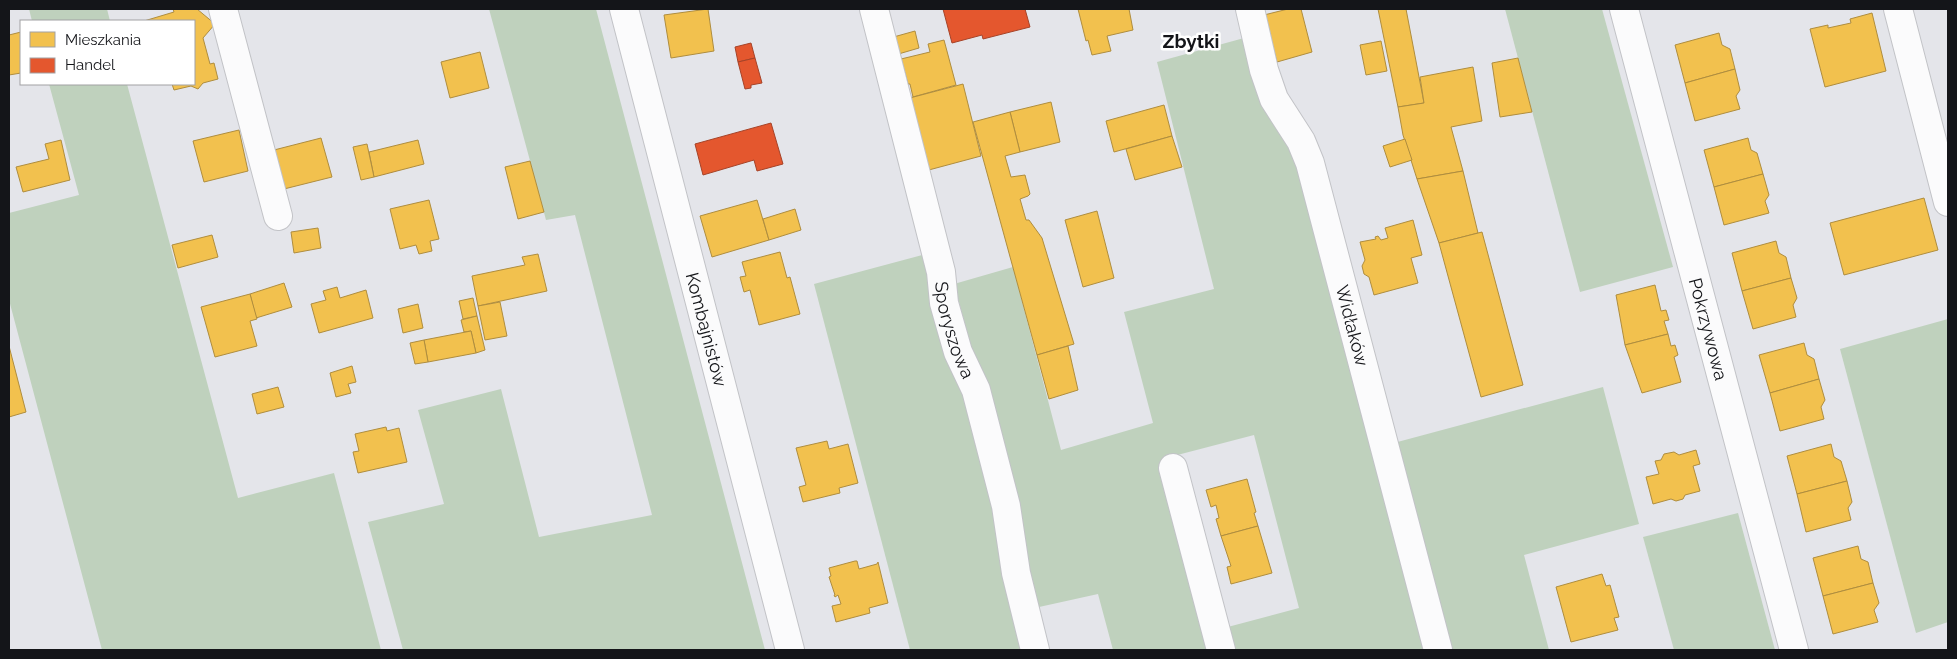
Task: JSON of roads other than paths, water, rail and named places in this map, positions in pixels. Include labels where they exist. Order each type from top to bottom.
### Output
[{"type":"street","points":[[223,9],[278,216]]},
{"type":"street","name":"Kombajnistów","points":[[624,9],[790,650]]},
{"type":"street","name":"Sporyszowa","points":[[874,9],[941,272],[944,303],[958,352],[976,390],[1006,506],[1016,573],[1035,650]]},
{"type":"street","name":"Widłaków","points":[[1250,9],[1264,70],[1274,99],[1301,141],[1310,162],[1438,650]]},
{"type":"street","name":"Pokrzywowa","points":[[1624,9],[1794,650]]},
{"type":"street","points":[[1898,9],[1948,202]]},
{"type":"street","points":[[1173,468],[1221,650]]},
{"type":"district","name":"Zbytki","points":[[1191,41]]}]
